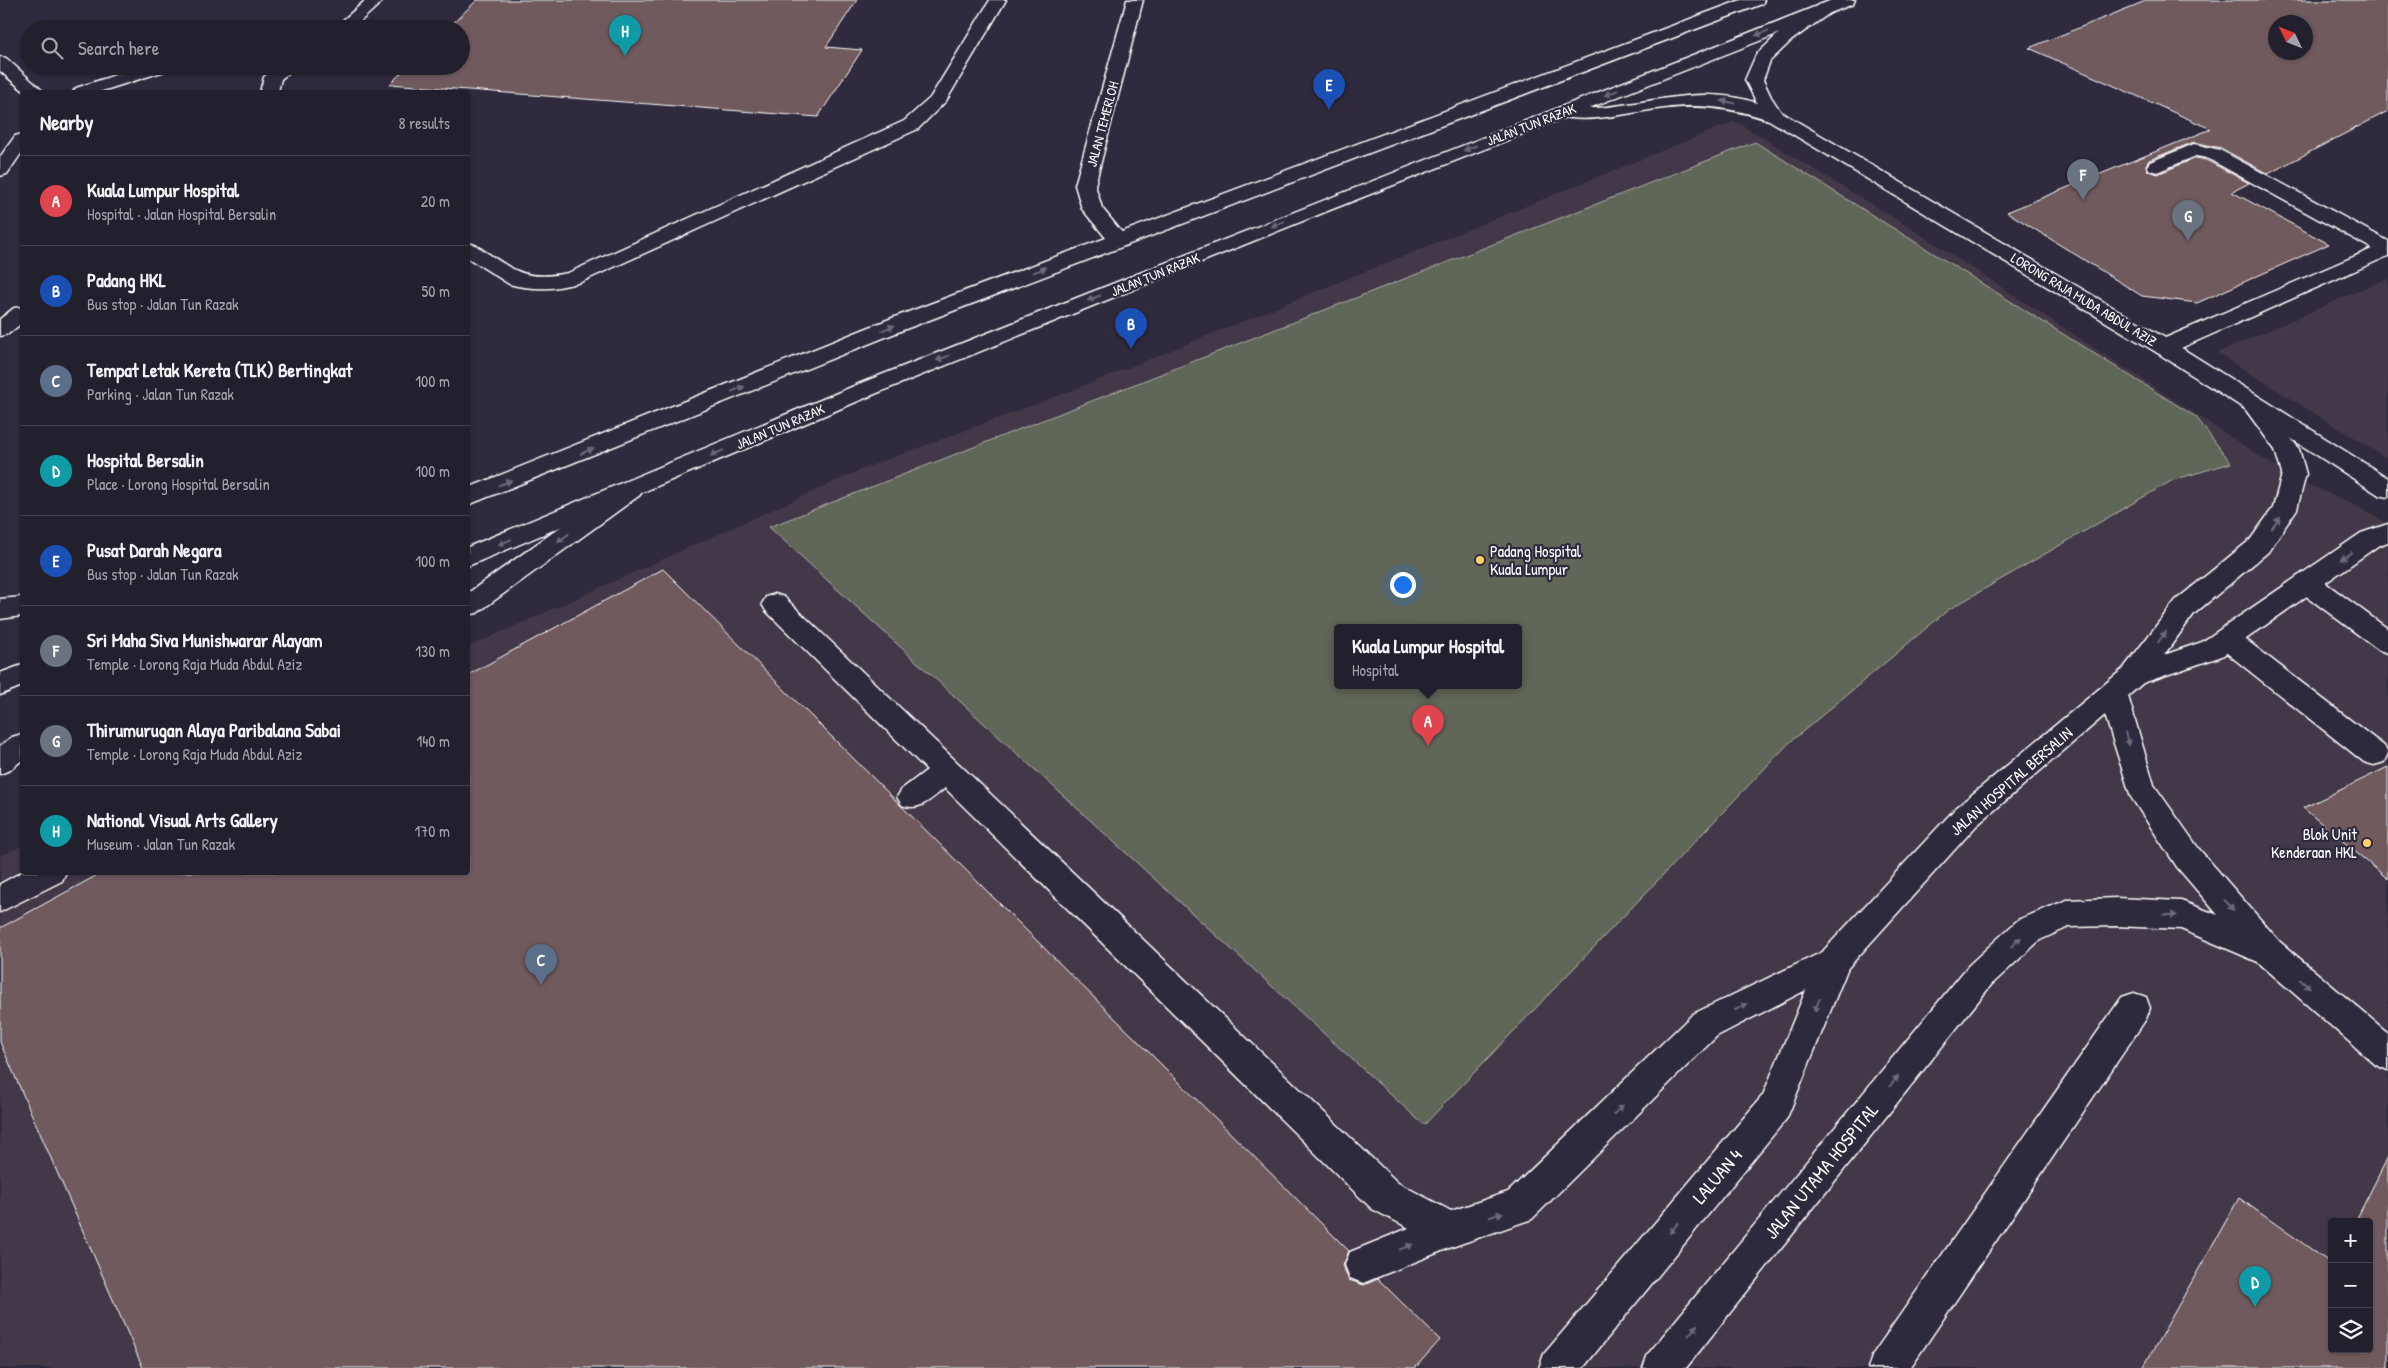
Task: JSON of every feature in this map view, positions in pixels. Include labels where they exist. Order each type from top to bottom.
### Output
[{"type":"main road","points":[[352,20],[376,0]]},
{"type":"main road","points":[[470,250],[516,280],[544,284],[574,278],[912,125],[937,101],[998,0]]},
{"type":"main road","name":"JALAN TEMERLOH","points":[[1118,240],[1092,209],[1085,185],[1135,0]]},
{"type":"main road","points":[[470,496],[542,469],[895,325],[1756,0]]},
{"type":"main road","name":"JALAN TUN RAZAK","points":[[470,556],[874,386],[1847,0]]},
{"type":"main road","name":"LORONG RAJA MUDA ABDUL AZIZ","points":[[1775,116],[1762,98],[1754,80],[1762,59],[1786,36],[1824,9]]},
{"type":"main road","points":[[0,62],[33,90]]},
{"type":"main road","points":[[88,90],[134,75]]},
{"type":"main road","points":[[270,90],[274,77],[277,75]]},
{"type":"main road","name":"LORONG RAJA MUDA ABDUL AZIZ","points":[[1564,112],[1596,113],[1666,102],[1719,101],[1744,104],[1775,116],[2164,347],[2388,489]]},
{"type":"main road","points":[[0,170],[20,143]]},
{"type":"main road","points":[[2157,166],[2194,150],[2214,154],[2387,249]]},
{"type":"main road","points":[[2164,347],[2387,249]]},
{"type":"main road","points":[[0,329],[20,314]]},
{"type":"main road","name":"JALAN HOSPITAL BERSALIN","points":[[1835,960],[1966,817],[2123,684],[2185,607],[2259,546],[2285,509],[2294,474],[2287,449],[2256,406]]},
{"type":"main road","points":[[470,605],[631,489]]},
{"type":"main road","name":"JALAN HOSPITAL BERSALIN","points":[[2123,684],[2212,649],[2370,539],[2388,533]]},
{"type":"main road","points":[[2307,583],[2388,643]]},
{"type":"main road","points":[[775,604],[1385,1196],[1449,1230]]},
{"type":"main road","points":[[0,609],[20,607]]},
{"type":"main road","points":[[2227,639],[2374,754]]},
{"type":"main road","points":[[0,684],[20,676]]},
{"type":"main road","points":[[2123,684],[2141,790],[2188,858],[2269,952],[2388,1054]]},
{"type":"main road","points":[[0,753],[20,745]]},
{"type":"main road","points":[[0,762],[20,746]]},
{"type":"main road","points":[[912,796],[946,771]]},
{"type":"main road","points":[[0,899],[45,875]]},
{"type":"main road","name":"JALAN UTAMA HOSPITAL","points":[[1662,1368],[1980,975],[2029,930],[2067,914],[2116,912],[2181,915],[2219,929],[2269,952]]},
{"type":"main road","points":[[1363,1264],[1449,1230],[1519,1206],[1705,1025],[1835,960]]},
{"type":"main road","name":"LALUAN 4","points":[[1558,1368],[1775,1106],[1835,960]]},
{"type":"main road","points":[[1887,1368],[2134,1008]]},
{"type":"shaded area","points":[[1735,121],[1917,232],[2295,479],[2347,501],[2388,524],[2388,1368],[0,1368],[0,856],[20,847],[20,875],[470,875],[470,646],[867,467],[1076,389]]},
{"type":"shaded area","points":[[2388,278],[2388,459],[2217,353]]},
{"type":"green space","name":"Padang Hospital Kuala Lumpur","points":[[1755,142],[2196,417],[2231,463],[2173,480],[1948,610],[1789,743],[1424,1125],[769,527]]},
{"type":"building","points":[[477,0],[857,0],[826,47],[862,50],[818,117],[390,84],[399,75],[470,75],[470,20],[456,20]]},
{"type":"building","points":[[2148,0],[2388,0],[2388,111],[2268,174],[2221,148],[2194,142],[2149,160],[2146,165],[2148,171],[2158,174],[2196,158],[2206,160],[2249,183],[2232,192],[2329,244],[2197,303],[2142,296],[2007,212],[2211,129],[2029,48]]},
{"type":"building","points":[[663,569],[1349,1251],[1343,1266],[1349,1280],[1364,1285],[1378,1279],[1440,1340],[1415,1368],[143,1368],[0,1042],[0,928],[97,875],[470,875],[470,674]]},
{"type":"building","name":"Blok Unit Kenderaan HKL","points":[[2388,767],[2388,879],[2303,808]]},
{"type":"building","points":[[2388,1157],[2388,1368],[2143,1368],[2239,1198],[2328,1261],[2328,1353],[2373,1353],[2373,1218],[2357,1218]]},
{"type":"place","name":"National Visual Arts Gallery","points":[[625,56]]},
{"type":"place","name":"Pusat Darah Negara","points":[[1329,110]]},
{"type":"place","name":"Sri Maha Siva Munishwarar Alayam","points":[[2083,200]]},
{"type":"place","name":"Thirumurugan Alaya Paribalana Sabai","points":[[2188,241]]},
{"type":"place","name":"Padang HKL","points":[[1131,349]]},
{"type":"place","name":"Padang Hospital Kuala Lumpur","points":[[1480,560]]},
{"type":"place","name":"Kuala Lumpur Hospital","points":[[1428,746]]},
{"type":"place","name":"Blok Unit Kenderaan HKL","points":[[2367,843]]},
{"type":"place","name":"Tempat Letak Kereta (TLK) Bertingkat","points":[[541,985]]},
{"type":"place","name":"Hospital Bersalin","points":[[2255,1307]]}]
